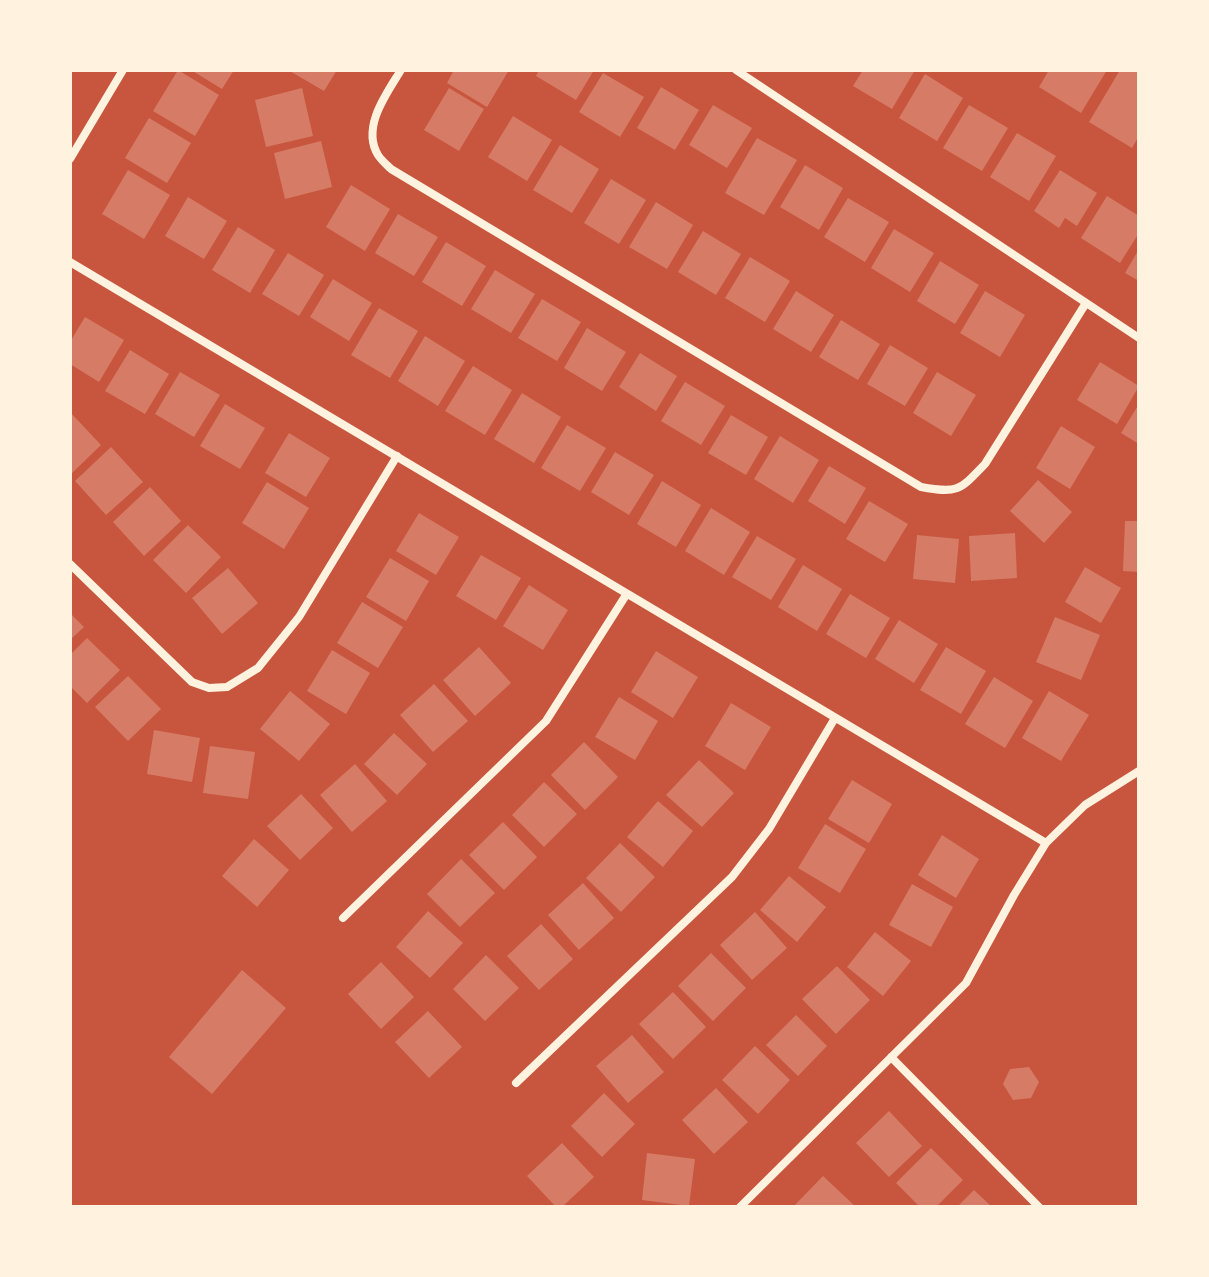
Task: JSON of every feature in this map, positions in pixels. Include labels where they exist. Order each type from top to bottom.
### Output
[{"type":"street","points":[[70,159],[123,70]]},
{"type":"street","points":[[401,70],[379,107],[372,133],[378,154],[391,169],[921,487],[946,492],[964,486],[985,464],[1086,303]]},
{"type":"street","points":[[736,70],[1139,338]]},
{"type":"street","points":[[70,262],[1046,843]]},
{"type":"street","points":[[70,564],[192,682],[209,688],[227,687],[258,668],[299,617],[397,456]]},
{"type":"street","points":[[343,918],[546,721],[626,595]]},
{"type":"street","points":[[516,1083],[732,877],[769,829],[835,718]]},
{"type":"street","points":[[740,1207],[966,983],[1046,843],[1085,805],[1139,771]]},
{"type":"street","points":[[891,1057],[1039,1207]]},
{"type":"building","points":[[178,70],[219,95],[195,136],[153,111]]},
{"type":"building","points":[[191,70],[234,70],[222,89]]},
{"type":"building","points":[[288,70],[337,70],[324,91]]},
{"type":"building","points":[[454,70],[509,70],[487,107],[447,83]]},
{"type":"building","points":[[539,70],[594,70],[576,100],[536,76]]},
{"type":"building","points":[[863,70],[915,70],[892,109],[853,86]]},
{"type":"building","points":[[1049,70],[1107,70],[1081,113],[1039,87]]},
{"type":"building","points":[[1120,70],[1139,70],[1139,136],[1132,148],[1089,122]]},
{"type":"building","points":[[603,73],[644,97],[620,137],[579,112]]},
{"type":"building","points":[[925,74],[963,98],[937,141],[899,118]]},
{"type":"building","points":[[661,87],[699,110],[675,150],[637,128]]},
{"type":"building","points":[[302,88],[313,136],[266,147],[255,100]]},
{"type":"building","points":[[449,88],[484,109],[459,151],[424,130]]},
{"type":"building","points":[[713,105],[752,128],[727,168],[689,145]]},
{"type":"building","points":[[969,105],[1008,128],[982,171],[943,148]]},
{"type":"building","points":[[513,116],[552,140],[527,181],[488,157]]},
{"type":"building","points":[[149,118],[191,143],[167,183],[125,158]]},
{"type":"building","points":[[1017,133],[1056,156],[1029,201],[990,177]]},
{"type":"building","points":[[757,138],[797,160],[764,215],[725,193]]},
{"type":"building","points":[[321,141],[332,187],[285,199],[274,153]]},
{"type":"building","points":[[560,145],[599,169],[572,213],[533,190]]},
{"type":"building","points":[[805,165],[843,188],[819,230],[780,207]]},
{"type":"building","points":[[128,170],[170,195],[144,239],[102,214]]},
{"type":"building","points":[[1060,170],[1097,193],[1077,226],[1065,218],[1059,228],[1034,211]]},
{"type":"building","points":[[611,179],[646,200],[619,244],[584,223]]},
{"type":"building","points":[[351,185],[390,209],[365,251],[326,227]]},
{"type":"building","points":[[1107,196],[1139,216],[1139,233],[1120,263],[1081,238]]},
{"type":"building","points":[[188,197],[227,221],[204,259],[165,236]]},
{"type":"building","points":[[848,198],[889,222],[865,262],[824,237]]},
{"type":"building","points":[[656,202],[693,225],[667,269],[629,247]]},
{"type":"building","points":[[398,214],[438,237],[414,276],[375,253]]},
{"type":"building","points":[[238,227],[275,250],[250,293],[212,270]]},
{"type":"building","points":[[894,229],[934,253],[910,292],[871,268]]},
{"type":"building","points":[[703,231],[741,254],[716,295],[678,272]]},
{"type":"building","points":[[446,242],[486,266],[462,306],[422,282]]},
{"type":"building","points":[[1139,249],[1139,281],[1125,273]]},
{"type":"building","points":[[288,253],[324,275],[299,316],[262,294]]},
{"type":"building","points":[[750,257],[790,281],[765,322],[725,298]]},
{"type":"building","points":[[940,261],[979,285],[955,324],[917,301]]},
{"type":"building","points":[[495,270],[535,294],[511,333],[471,309]]},
{"type":"building","points":[[333,279],[372,303],[349,341],[310,317]]},
{"type":"building","points":[[796,291],[834,315],[811,352],[773,329]]},
{"type":"building","points":[[985,291],[1025,315],[1000,357],[960,333]]},
{"type":"building","points":[[542,299],[581,322],[557,361],[518,338]]},
{"type":"building","points":[[379,308],[418,331],[390,378],[351,355]]},
{"type":"building","points":[[85,317],[124,340],[99,382],[70,364],[70,342]]},
{"type":"building","points":[[841,320],[880,344],[858,380],[819,357]]},
{"type":"building","points":[[587,328],[626,352],[602,391],[564,368]]},
{"type":"building","points":[[425,336],[465,361],[438,406],[398,381]]},
{"type":"building","points":[[890,345],[928,368],[905,406],[867,384]]},
{"type":"building","points":[[130,350],[169,374],[145,414],[105,391]]},
{"type":"building","points":[[640,353],[677,376],[656,411],[619,387]]},
{"type":"building","points":[[1100,362],[1139,386],[1117,424],[1077,400]]},
{"type":"building","points":[[473,366],[512,390],[485,435],[445,411]]},
{"type":"building","points":[[180,372],[220,395],[194,437],[155,414]]},
{"type":"building","points":[[937,372],[976,395],[951,436],[913,413]]},
{"type":"building","points":[[685,382],[725,406],[701,445],[661,421]]},
{"type":"building","points":[[522,393],[561,417],[534,463],[494,439]]},
{"type":"building","points":[[225,404],[265,428],[240,469],[200,446]]},
{"type":"building","points":[[1139,404],[1139,444],[1121,433]]},
{"type":"building","points":[[70,412],[101,445],[70,475]]},
{"type":"building","points":[[731,415],[768,437],[746,475],[708,453]]},
{"type":"building","points":[[567,425],[606,448],[580,491],[541,468]]},
{"type":"building","points":[[1061,426],[1095,447],[1070,489],[1036,468]]},
{"type":"building","points":[[289,433],[330,458],[306,497],[265,473]]},
{"type":"building","points":[[780,436],[819,460],[793,503],[754,479]]},
{"type":"building","points":[[111,447],[143,482],[106,515],[75,481]]},
{"type":"building","points":[[615,452],[654,475],[629,515],[591,492]]},
{"type":"building","points":[[829,466],[866,488],[845,524],[808,501]]},
{"type":"building","points":[[1038,480],[1072,512],[1044,543],[1010,511]]},
{"type":"building","points":[[662,481],[701,505],[676,547],[637,524]]},
{"type":"building","points":[[267,482],[309,508],[284,549],[242,523]]},
{"type":"building","points":[[150,487],[181,521],[144,556],[113,522]]},
{"type":"building","points":[[869,501],[908,524],[885,562],[846,539]]},
{"type":"building","points":[[711,508],[750,532],[724,575],[685,551]]},
{"type":"building","points":[[419,513],[459,537],[436,575],[396,551]]},
{"type":"building","points":[[1125,521],[1139,521],[1139,572],[1123,571]]},
{"type":"building","points":[[188,525],[221,557],[186,593],[153,560]]},
{"type":"building","points":[[1015,533],[1017,578],[971,581],[969,536]]},
{"type":"building","points":[[917,535],[959,539],[955,583],[913,579]]},
{"type":"building","points":[[757,536],[796,559],[771,600],[732,577]]},
{"type":"building","points":[[481,555],[521,578],[496,620],[456,596]]},
{"type":"building","points":[[390,558],[429,581],[406,621],[366,597]]},
{"type":"building","points":[[803,565],[842,589],[817,631],[778,607]]},
{"type":"building","points":[[1085,567],[1121,588],[1101,623],[1065,602]]},
{"type":"building","points":[[228,568],[258,603],[222,634],[192,598]]},
{"type":"building","points":[[529,585],[568,610],[543,650],[503,626]]},
{"type":"building","points":[[850,594],[890,618],[866,658],[826,634]]},
{"type":"building","points":[[362,602],[403,627],[378,668],[337,643]]},
{"type":"building","points":[[70,613],[84,627],[70,640]]},
{"type":"building","points":[[1055,617],[1100,635],[1081,680],[1036,662]]},
{"type":"building","points":[[899,620],[938,644],[914,683],[875,659]]},
{"type":"building","points":[[87,638],[120,670],[87,703],[70,686],[70,655]]},
{"type":"building","points":[[479,647],[511,683],[475,716],[443,680]]},
{"type":"building","points":[[946,647],[986,671],[961,714],[920,690]]},
{"type":"building","points":[[332,650],[370,673],[346,714],[307,691]]},
{"type":"building","points":[[656,651],[698,677],[673,718],[631,692]]},
{"type":"building","points":[[128,676],[161,709],[128,741],[95,707]]},
{"type":"building","points":[[994,677],[1033,701],[1005,748],[965,724]]},
{"type":"building","points":[[434,684],[468,721],[433,752],[400,715]]},
{"type":"building","points":[[290,691],[330,724],[299,761],[260,729]]},
{"type":"building","points":[[1049,691],[1089,715],[1061,761],[1022,738]]},
{"type":"building","points":[[619,697],[658,721],[635,760],[595,737]]},
{"type":"building","points":[[731,703],[771,727],[745,770],[705,746]]},
{"type":"building","points":[[154,730],[200,738],[192,782],[147,774]]},
{"type":"building","points":[[394,733],[427,764],[397,795],[364,764]]},
{"type":"building","points":[[584,742],[618,777],[585,810],[551,775]]},
{"type":"building","points":[[210,746],[255,752],[248,799],[203,793]]},
{"type":"building","points":[[699,760],[734,793],[702,827],[666,795]]},
{"type":"building","points":[[355,764],[387,801],[352,832],[320,795]]},
{"type":"building","points":[[852,780],[892,804],[869,843],[828,819]]},
{"type":"building","points":[[544,782],[577,814],[544,847],[512,815]]},
{"type":"building","points":[[301,794],[333,828],[300,860],[267,826]]},
{"type":"building","points":[[658,801],[693,831],[663,867],[627,837]]},
{"type":"building","points":[[503,822],[537,857],[504,890],[469,855]]},
{"type":"building","points":[[825,824],[866,849],[840,893],[798,868]]},
{"type":"building","points":[[942,835],[979,859],[956,898],[918,875]]},
{"type":"building","points":[[254,839],[289,870],[257,907],[222,876]]},
{"type":"building","points":[[620,843],[655,877],[621,912],[586,878]]},
{"type":"building","points":[[461,859],[495,893],[460,927],[427,894]]},
{"type":"building","points":[[789,876],[826,907],[797,942],[760,910]]},
{"type":"building","points":[[583,883],[614,918],[579,950],[548,915]]},
{"type":"building","points":[[912,884],[953,907],[931,947],[889,925]]},
{"type":"building","points":[[428,911],[463,943],[430,978],[396,947]]},
{"type":"building","points":[[755,912],[787,948],[752,980],[720,945]]},
{"type":"building","points":[[541,924],[573,959],[539,990],[507,956]]},
{"type":"building","points":[[875,932],[911,961],[883,996],[847,967]]},
{"type":"building","points":[[711,953],[746,988],[713,1021],[678,986]]},
{"type":"building","points":[[486,955],[519,988],[485,1021],[453,989]]},
{"type":"building","points":[[381,962],[414,997],[381,1029],[348,994]]},
{"type":"building","points":[[837,966],[870,1000],[836,1034],[802,999]]},
{"type":"building","points":[[242,970],[286,1008],[212,1094],[169,1057]]},
{"type":"building","points":[[673,992],[706,1027],[673,1059],[639,1024]]},
{"type":"building","points":[[428,1011],[462,1047],[429,1078],[395,1042]]},
{"type":"building","points":[[796,1015],[827,1046],[798,1076],[766,1045]]},
{"type":"building","points":[[632,1035],[664,1072],[628,1103],[596,1066]]},
{"type":"building","points":[[755,1046],[790,1080],[758,1114],[722,1080]]},
{"type":"building","points":[[1029,1067],[1039,1082],[1031,1098],[1013,1100],[1003,1084],[1010,1069]]},
{"type":"building","points":[[716,1088],[748,1122],[714,1154],[682,1120]]},
{"type":"building","points":[[604,1093],[635,1124],[602,1157],[571,1126]]},
{"type":"building","points":[[889,1111],[922,1146],[889,1177],[856,1143]]},
{"type":"building","points":[[562,1143],[594,1177],[562,1207],[556,1207],[527,1176]]},
{"type":"building","points":[[931,1148],[963,1180],[936,1207],[920,1207],[896,1183]]},
{"type":"building","points":[[647,1153],[695,1159],[689,1206],[642,1200]]},
{"type":"building","points":[[823,1176],[856,1207],[793,1207]]},
{"type":"building","points":[[974,1190],[992,1207],[957,1207]]}]
